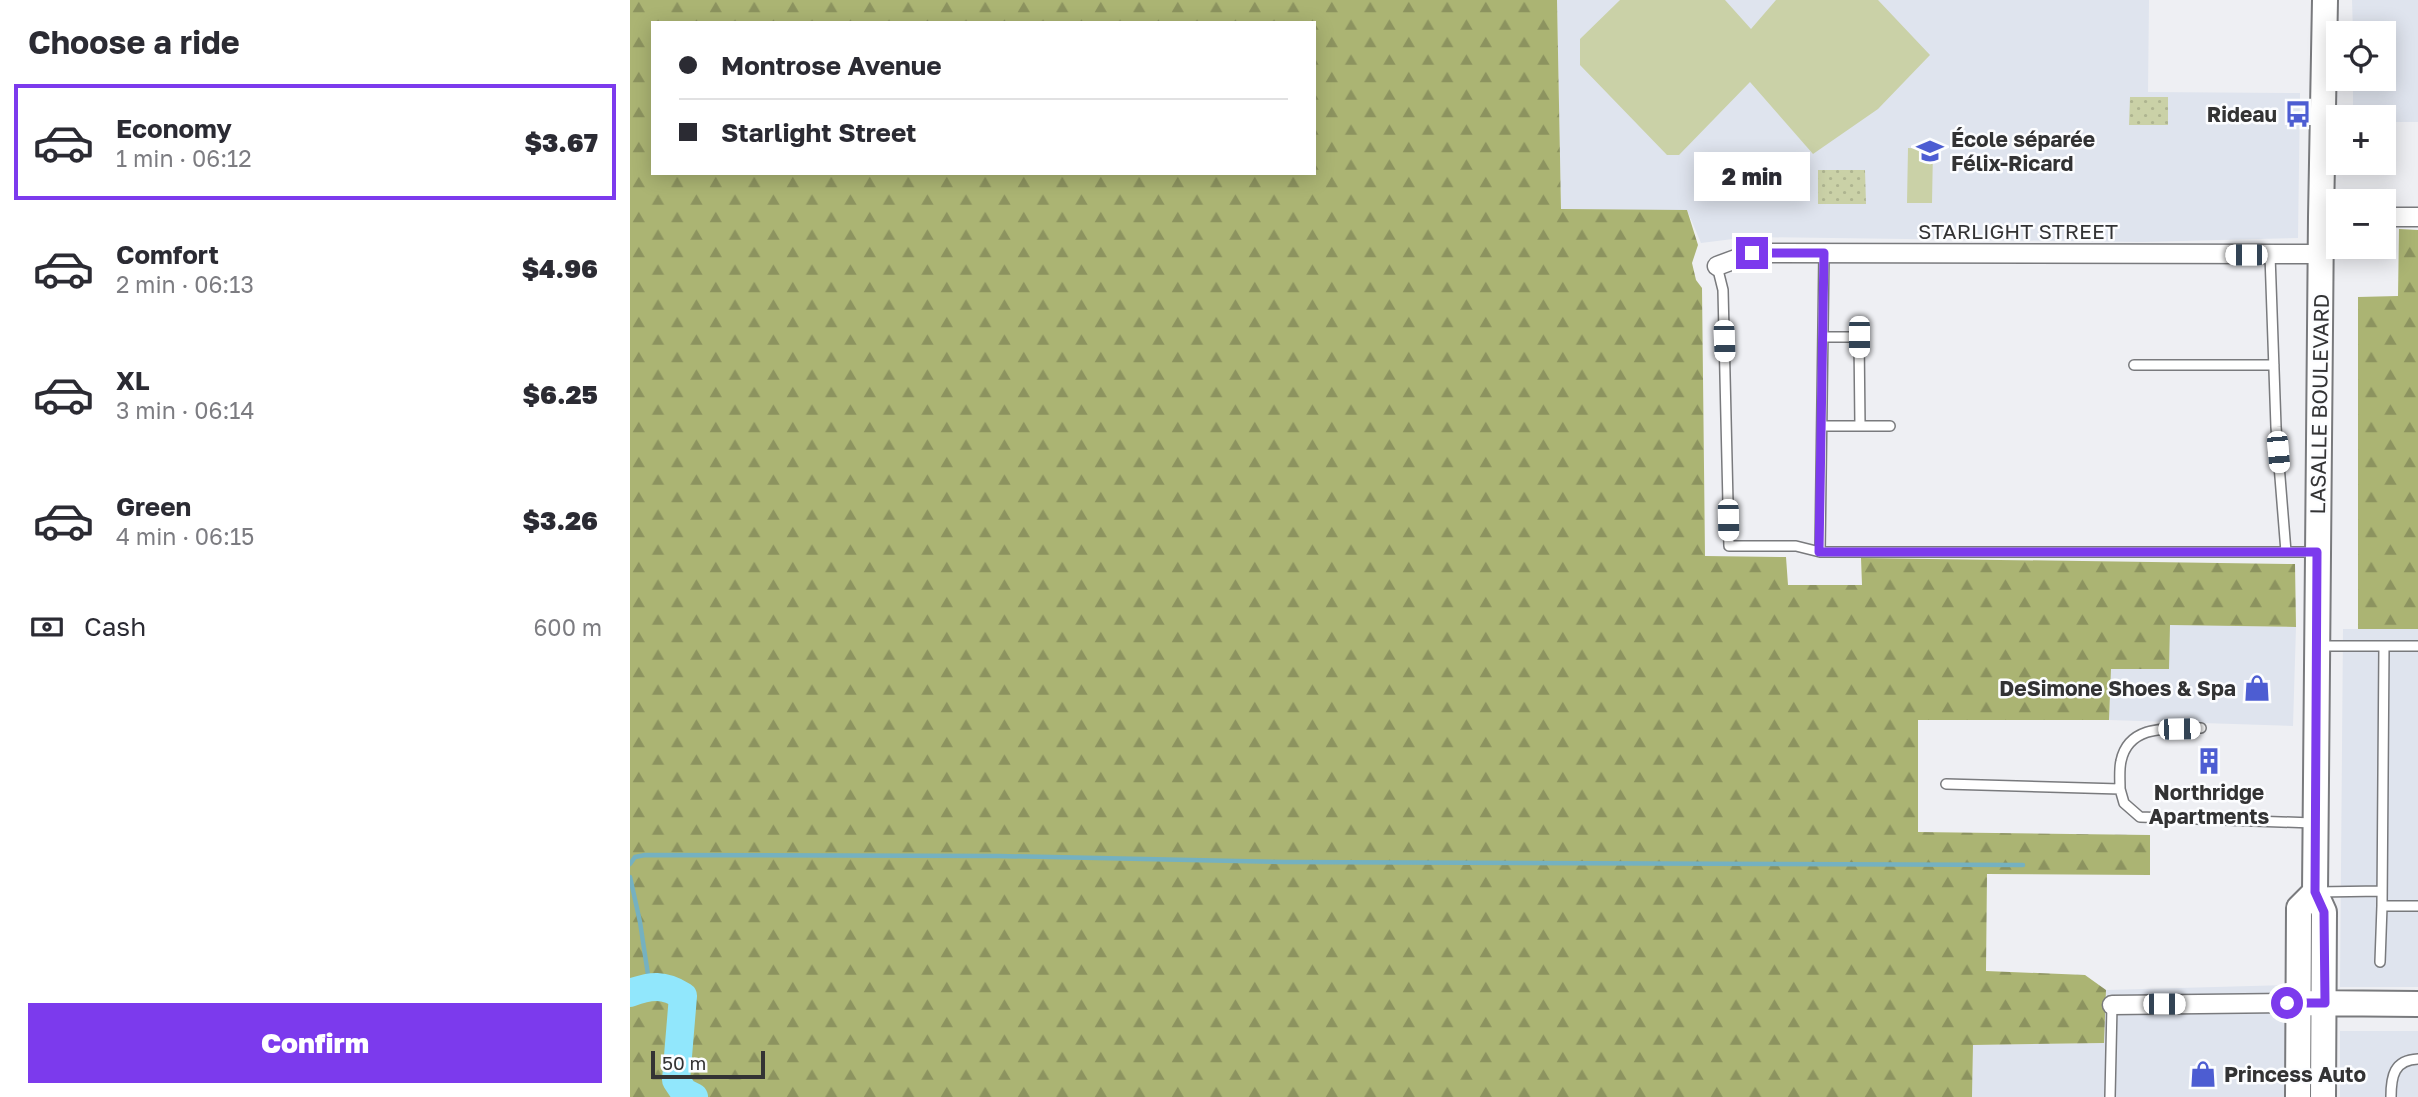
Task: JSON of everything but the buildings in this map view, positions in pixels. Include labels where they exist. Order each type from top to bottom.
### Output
[{"type":"main road","name":"LASALLE BOULEVARD","points":[[2325,0],[2328,189]]},
{"type":"main road","name":"LASALLE BOULEVARD","points":[[2323,1097],[2324,912],[2315,892],[2315,823],[2320,254],[2326,229]]},
{"type":"main road","name":"LASALLE BOULEVARD","points":[[2298,1097],[2299,908],[2315,892]]},
{"type":"main road","points":[[2297,1003],[2418,1004]]},
{"type":"street","points":[[2396,216],[2418,217]]},
{"type":"street","name":"STARLIGHT STREET","points":[[1717,265],[1752,253],[2320,254]]},
{"type":"street","points":[[2112,1004],[2297,1003]]},
{"type":"lane","points":[[1819,552],[1824,253]]},
{"type":"lane","points":[[2270,255],[2276,427],[2286,552]]},
{"type":"lane","points":[[1717,265],[1723,290],[1729,546],[1796,547],[1819,552],[2317,552]]},
{"type":"lane","points":[[1823,337],[1859,337],[1860,426]]},
{"type":"lane","points":[[2134,365],[2274,365]]},
{"type":"lane","points":[[1822,426],[1890,426]]},
{"type":"lane","points":[[2316,646],[2418,646]]},
{"type":"lane","points":[[2380,962],[2384,646]]},
{"type":"lane","points":[[2201,728],[2158,729],[2139,734],[2128,743],[2121,761],[2120,789],[2124,803],[2140,817],[2315,823]]},
{"type":"lane","points":[[1946,784],[2120,789]]},
{"type":"lane","points":[[2315,892],[2382,891]]},
{"type":"lane","points":[[2382,906],[2418,906]]},
{"type":"lane","points":[[2110,1097],[2112,1004]]},
{"type":"lane","points":[[2391,1097],[2391,1081],[2395,1068],[2402,1061],[2418,1059]]},
{"type":"shaded area","name":"École séparée Félix-Ricard","points":[[1557,0],[2149,0],[2148,92],[2300,93],[2298,238],[2142,242],[1749,237],[1701,243],[1687,210],[1561,210]]},
{"type":"shaded area","points":[[2352,0],[2418,0],[2418,122],[2396,122],[2396,105],[2353,105],[2353,91],[2396,91],[2396,21],[2353,21]]},
{"type":"shaded area","points":[[2170,625],[2296,627],[2293,726],[2109,720],[2110,669]]},
{"type":"shaded area","points":[[2343,629],[2418,629],[2418,987],[2340,987]]},
{"type":"shaded area","points":[[2290,985],[2291,1097],[1972,1097],[1973,1045],[2103,1043],[2106,990]]},
{"type":"shaded area","points":[[2340,1031],[2418,1031],[2418,1097],[2340,1097]]},
{"type":"green space","points":[[630,0],[1557,0],[1561,209],[1687,210],[1698,245],[1692,263],[1696,280],[1702,288],[1705,556],[1786,557],[1788,585],[1862,585],[1861,558],[2295,564],[2296,627],[2170,625],[2169,669],[2111,669],[2109,720],[1918,720],[1918,832],[2150,835],[2150,875],[1987,874],[1986,971],[2085,975],[2106,990],[2104,1043],[1973,1045],[1972,1097],[630,1097]]},
{"type":"green space","points":[[1620,0],[1725,0],[1751,29],[1776,0],[1878,0],[1930,55],[1878,109],[1813,154],[1750,82],[1679,155],[1667,155],[1580,65],[1580,39]]},
{"type":"green space","points":[[2130,97],[2168,97],[2168,125],[2129,125]]},
{"type":"green space","points":[[1908,148],[1933,149],[1932,203],[1907,203]]},
{"type":"green space","points":[[1818,170],[1865,170],[1866,204],[1818,204]]},
{"type":"green space","points":[[2399,229],[2418,230],[2418,629],[2358,629],[2358,297],[2398,296]]},
{"type":"waterway","points":[[630,864],[635,857],[645,855],[999,856],[1285,862],[2023,865]]},
{"type":"waterway","points":[[630,877],[650,988]]},
{"type":"waterway","points":[[630,993],[657,987],[670,989],[683,996],[676,1080],[684,1092],[694,1097]]},
{"type":"place","name":"Rideau","points":[[2298,114]]},
{"type":"place","name":"École séparée Félix-Ricard","points":[[1930,151]]},
{"type":"place","name":"DeSimone Shoes & Spa","points":[[2257,688]]},
{"type":"place","name":"Northridge Apartments","points":[[2209,761]]},
{"type":"place","name":"Princess Auto","points":[[2203,1074]]},
{"type":"route","points":[[1752,253],[1824,253],[1819,552],[2317,552],[2315,892],[2324,912],[2325,1003],[2287,1003]]}]
